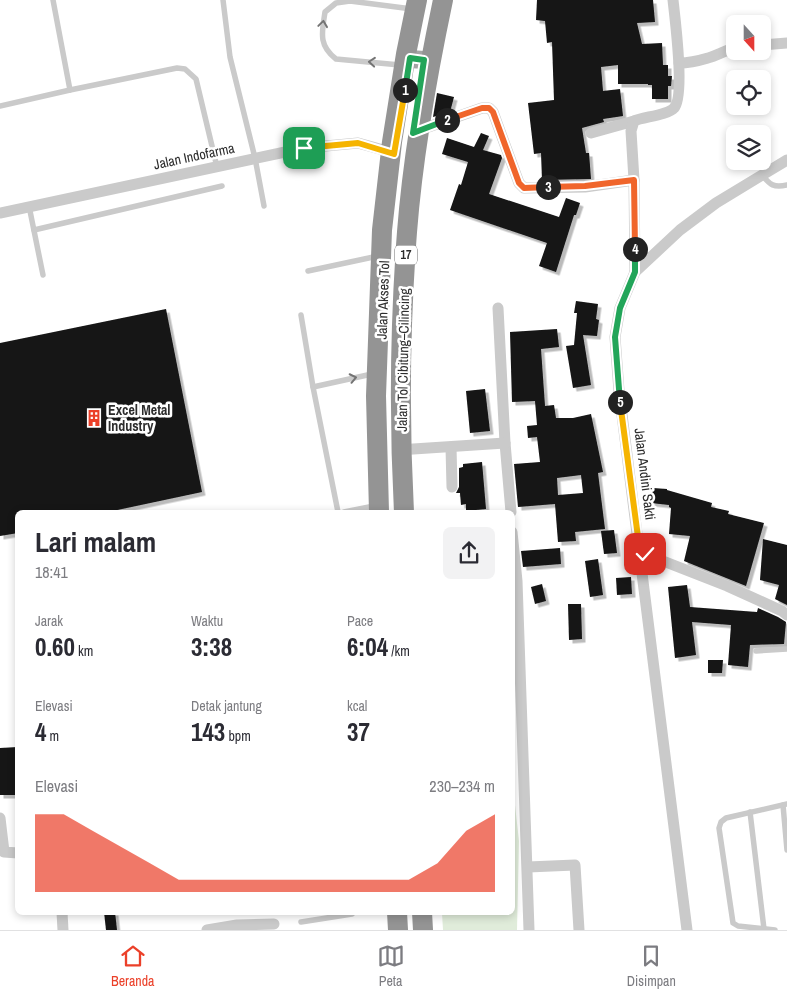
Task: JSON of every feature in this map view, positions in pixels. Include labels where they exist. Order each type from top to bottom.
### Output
[{"type":"highway","name":"Jalan Tol Cibitung–Cilincing","points":[[402,510],[401,395],[407,231],[418,136],[443,0]]},
{"type":"highway","name":"Jalan Tol Cibitung–Cilincing","points":[[382,510],[376,396],[382,230],[393,132],[406,54],[421,3]]},
{"type":"highway","points":[[398,915],[399,930]]},
{"type":"highway","points":[[421,915],[421,930]]},
{"type":"main road","name":"Jalan Akses Tol","points":[[382,510],[381,372],[385,255],[394,154],[415,61],[437,0]]},
{"type":"main road","name":"Jalan Akses Tol","points":[[402,510],[398,450],[399,311],[402,231],[413,133],[415,61],[421,3]]},
{"type":"street","points":[[591,133],[674,110],[679,98],[679,63],[673,0]]},
{"type":"street","points":[[771,44],[787,43]]},
{"type":"street","points":[[679,63],[710,58],[726,50]]},
{"type":"street","points":[[413,133],[482,108],[489,108],[493,112],[519,183],[524,188],[585,186],[634,180]]},
{"type":"street","points":[[634,121],[631,131],[634,180],[635,272]]},
{"type":"street","name":"Jalan Indofarma","points":[[0,213],[304,148],[358,143],[394,154]]},
{"type":"street","name":"Jalan Andini Sakti","points":[[687,930],[646,555],[619,391],[615,337],[620,308],[635,272],[680,230],[716,202],[787,160]]},
{"type":"street","points":[[498,308],[505,443],[511,510]]},
{"type":"street","points":[[398,450],[505,443]]},
{"type":"street","points":[[451,447],[452,487]]},
{"type":"street","points":[[646,555],[727,586],[787,615]]},
{"type":"street","points":[[515,561],[530,930]]},
{"type":"street","points":[[0,818],[4,852],[15,853]]},
{"type":"street","points":[[528,867],[575,865],[579,930]]},
{"type":"street","points":[[62,915],[63,930]]},
{"type":"street","points":[[207,930],[237,925],[274,924]]},
{"type":"lane","points":[[53,0],[70,90]]},
{"type":"lane","points":[[225,1],[230,57],[256,158],[264,206]]},
{"type":"lane","points":[[415,61],[336,59],[324,46],[322,34],[325,12],[336,3],[350,1],[421,3]]},
{"type":"lane","points":[[0,106],[177,68],[185,68],[196,79],[217,167]]},
{"type":"lane","points":[[762,175],[768,183],[774,186],[787,185]]},
{"type":"lane","points":[[34,230],[222,186]]},
{"type":"lane","points":[[29,206],[43,275]]},
{"type":"lane","points":[[308,271],[385,255]]},
{"type":"lane","points":[[301,315],[338,510]]},
{"type":"lane","points":[[313,386],[381,372]]},
{"type":"lane","points":[[756,651],[787,649]]},
{"type":"lane","points":[[775,930],[738,926],[733,923],[719,828],[721,822],[726,818],[785,804],[787,850]]},
{"type":"lane","points":[[750,812],[764,929]]},
{"type":"lane","points":[[301,922],[346,915]]},
{"type":"green space","points":[[515,805],[519,841],[517,930],[443,930],[442,915],[515,915]]},
{"type":"building","points":[[537,0],[653,0],[655,22],[637,23],[642,44],[662,43],[663,65],[668,65],[668,76],[672,76],[671,86],[668,86],[668,99],[652,99],[652,85],[618,84],[618,65],[601,67],[603,91],[620,89],[623,116],[603,119],[604,122],[582,128],[586,153],[589,153],[591,179],[542,180],[541,153],[534,154],[528,103],[554,100],[552,42],[547,43],[545,21],[536,20]]},
{"type":"building","points":[[437,93],[454,97],[450,112],[433,117]]},
{"type":"building","points":[[481,133],[489,136],[483,150],[501,155],[502,158],[489,194],[559,217],[566,198],[580,203],[576,215],[574,215],[556,272],[539,266],[547,243],[450,210],[459,184],[461,185],[468,162],[442,154],[447,138],[474,147]]},
{"type":"building","points":[[576,301],[598,304],[596,319],[599,320],[597,336],[583,335],[591,385],[573,388],[566,346],[574,345],[577,313],[574,313]]},
{"type":"building","name":"Excel Metal Industry","points":[[166,309],[202,492],[117,510],[15,510],[15,534],[0,536],[0,343]]},
{"type":"building","points":[[557,329],[559,347],[541,349],[545,406],[554,405],[556,418],[573,418],[591,414],[603,472],[598,473],[605,529],[575,532],[576,541],[558,542],[555,504],[518,507],[514,464],[540,462],[537,437],[528,438],[527,426],[537,425],[535,401],[512,402],[510,332]],"holes":[[[581,475],[583,493],[558,495],[557,478]]]},
{"type":"building","points":[[485,389],[490,431],[470,433],[466,391]]},
{"type":"building","points":[[482,462],[486,509],[466,510],[466,504],[461,505],[460,493],[456,493],[459,487],[459,468],[463,467],[463,464]]},
{"type":"building","points":[[653,488],[667,489],[712,503],[711,507],[729,511],[728,514],[764,523],[746,586],[684,561],[690,536],[669,534],[671,508],[669,505],[651,503]]},
{"type":"building","points":[[614,530],[617,553],[604,554],[601,531]]},
{"type":"building","points":[[763,539],[787,545],[787,605],[775,599],[779,585],[760,580]]},
{"type":"building","points":[[560,548],[561,564],[523,567],[521,551]]},
{"type":"building","points":[[598,559],[603,595],[590,597],[585,561]]},
{"type":"building","points":[[631,577],[632,594],[617,595],[616,578]]},
{"type":"building","points":[[542,584],[546,601],[535,604],[531,587]]},
{"type":"building","points":[[687,585],[690,607],[757,612],[758,608],[778,617],[786,622],[784,644],[750,645],[748,667],[728,665],[731,625],[692,622],[696,655],[675,658],[668,587]]},
{"type":"building","points":[[568,604],[581,604],[582,639],[569,640]]},
{"type":"building","points":[[708,660],[723,660],[722,673],[708,673]]},
{"type":"building","points":[[15,747],[15,795],[0,795],[0,748]]},
{"type":"building","points":[[104,915],[115,915],[117,930],[106,930]]},
{"type":"place","name":"Excel Metal Industry","points":[[94,418]]},
{"type":"route","points":[[304,148],[358,143],[394,154],[410,58],[424,60],[413,133],[482,108],[489,108],[493,112],[519,183],[524,188],[585,186],[634,180],[635,272],[620,308],[615,337],[616,366],[640,552],[645,554]]}]
